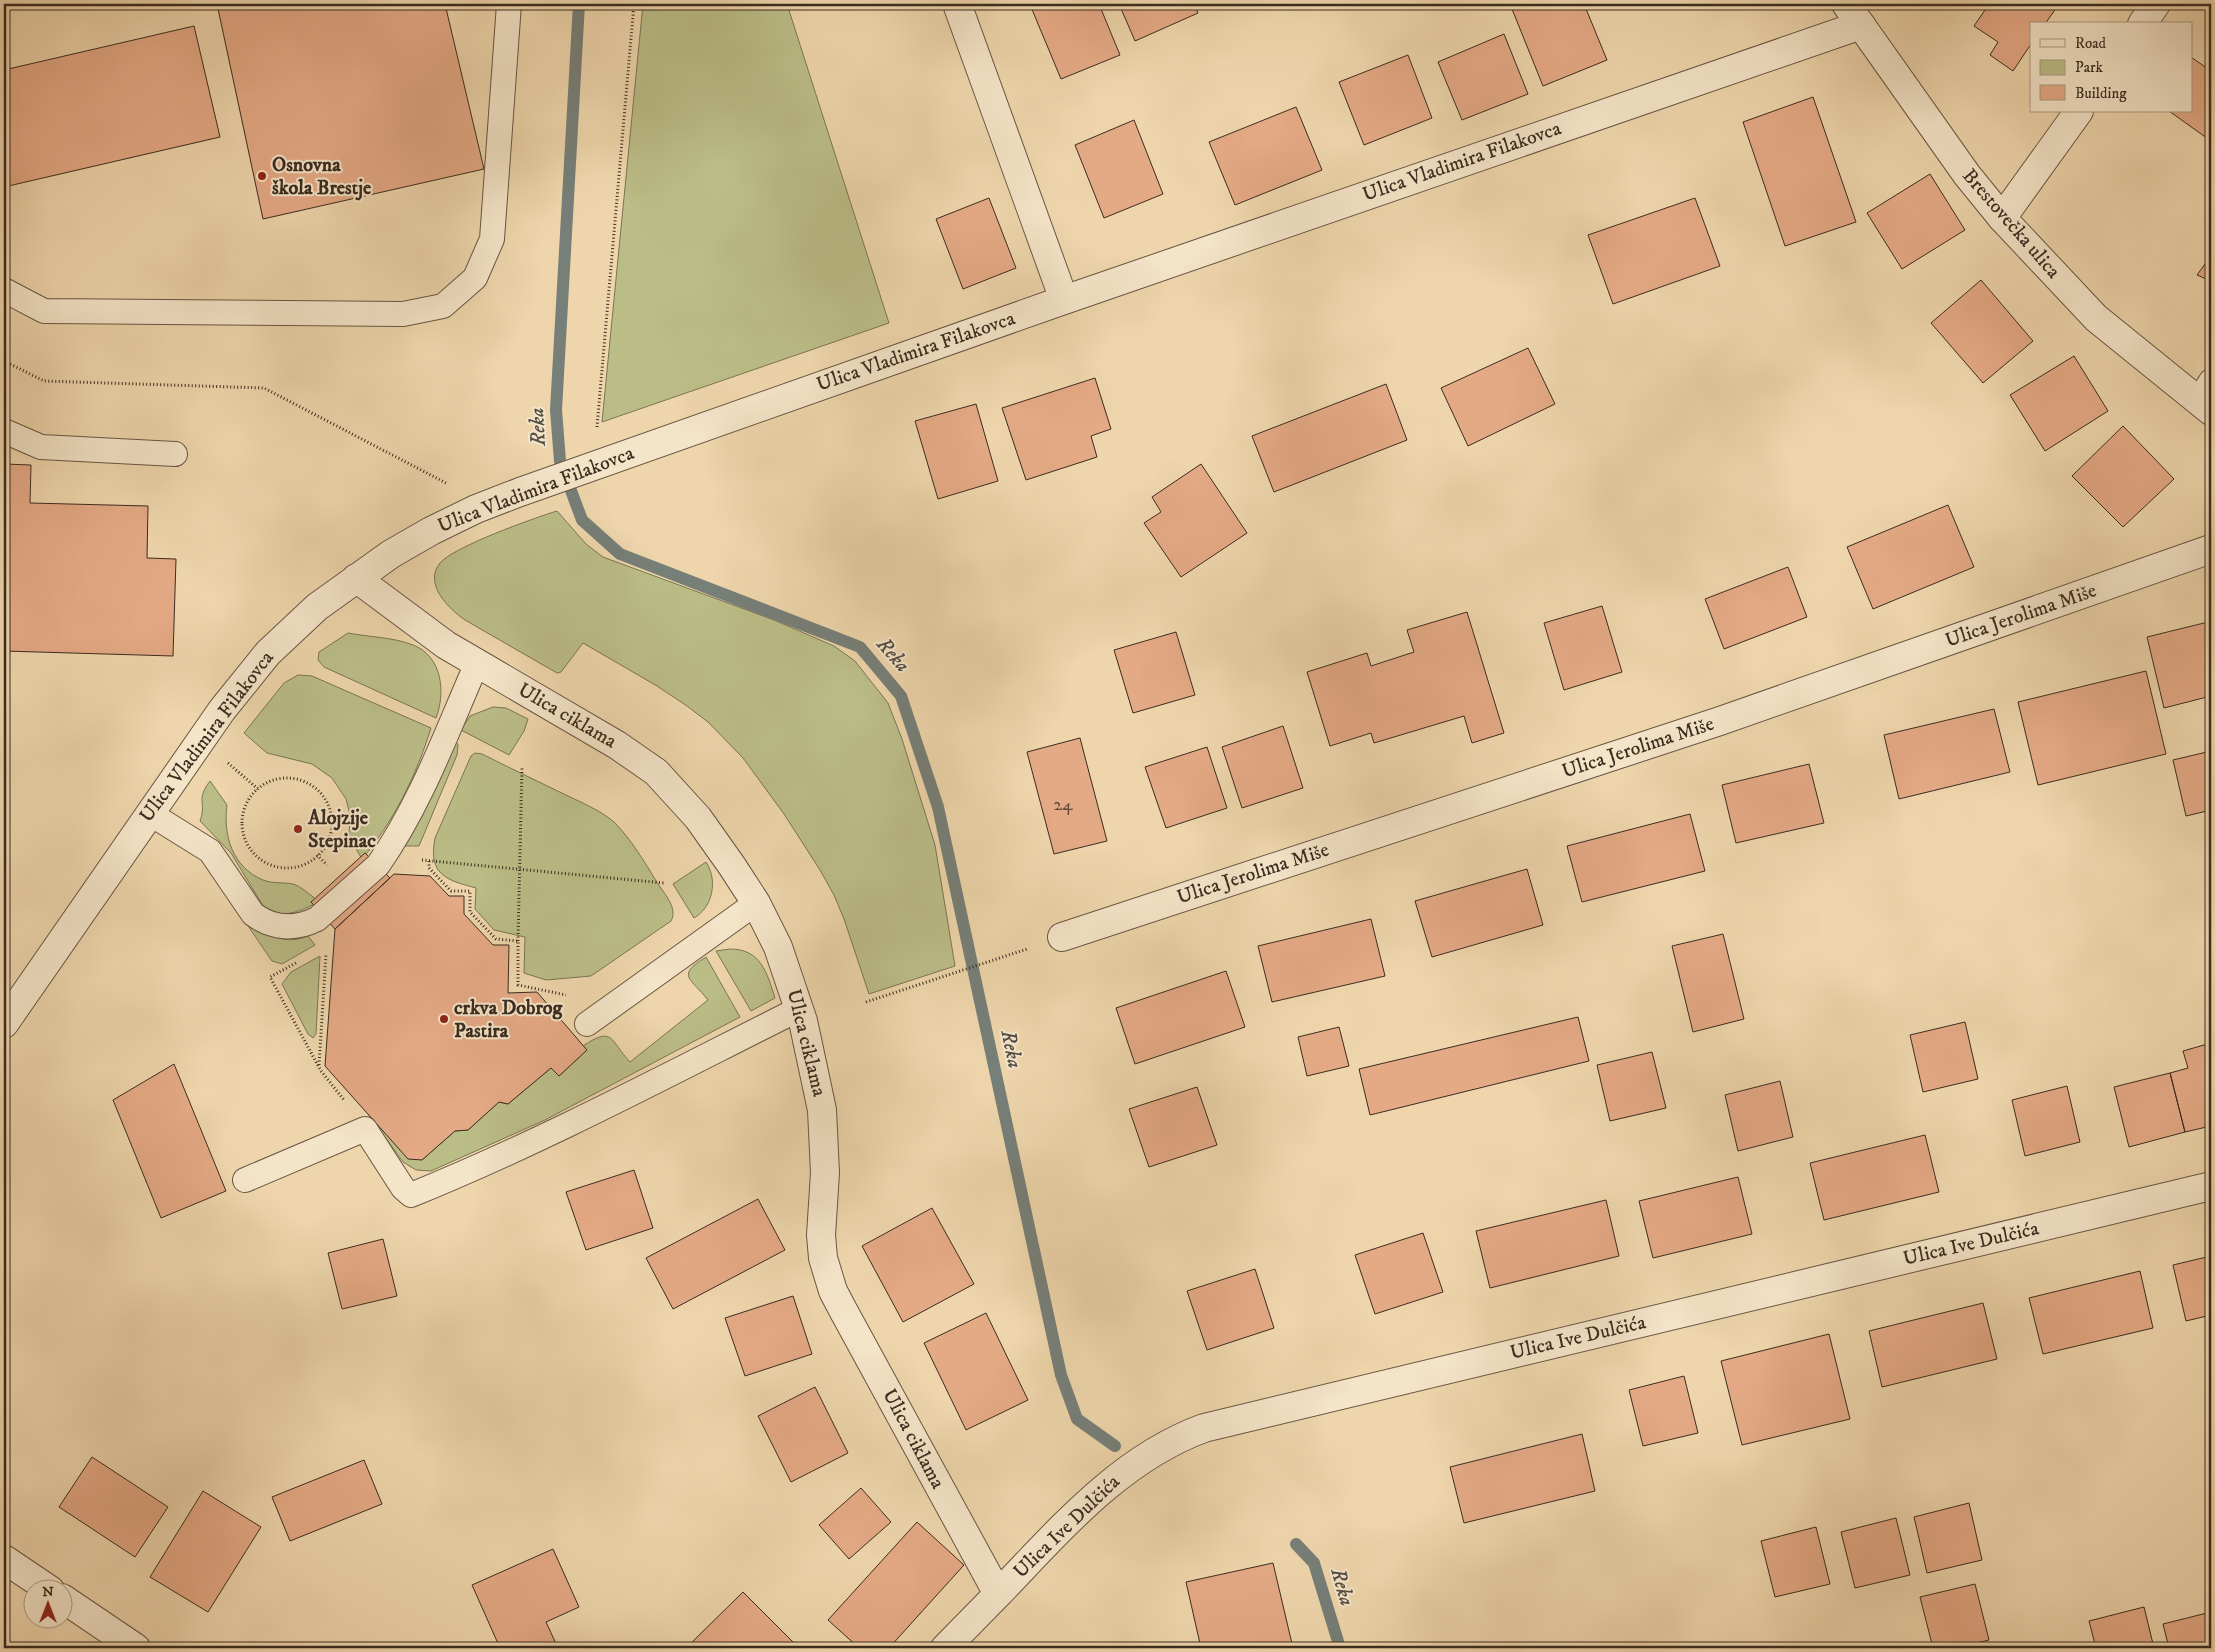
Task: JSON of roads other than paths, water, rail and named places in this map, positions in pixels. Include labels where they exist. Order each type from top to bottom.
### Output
[{"type":"street","points":[[957,4],[1064,300]]},
{"type":"street","points":[[2143,22],[2156,4]]},
{"type":"street","name":"Ulica Vladimira Filakovca","points":[[4,1024],[222,710],[268,653],[317,607],[356,578],[431,531],[520,492],[1064,300],[1853,14]]},
{"type":"street","name":"Brestovečka ulica","points":[[1853,14],[1966,175],[2002,218],[2096,318],[2207,397]]},
{"type":"street","points":[[2002,218],[2078,112]]},
{"type":"street","name":"Ulica Jerolima Miše","points":[[1062,937],[1720,721],[2211,549]]},
{"type":"street","name":"Ulica ciklama","points":[[356,578],[404,615],[477,663],[617,746],[656,772],[698,818],[756,903],[778,947],[799,1009],[815,1070],[822,1110],[825,1172],[821,1236],[827,1274],[843,1310],[998,1594]]},
{"type":"street","name":"Ulica Ive Dulčića","points":[[998,1594],[1075,1514],[1113,1480],[1179,1437],[1204,1428],[2211,1186]]},
{"type":"street","points":[[4,1559],[35,1580]]},
{"type":"street","points":[[945,1648],[998,1594]]},
{"type":"street","points":[[72,1605],[136,1648]]},
{"type":"lane","points":[[4,290],[44,311],[403,314],[443,306],[475,278],[492,239],[509,4]]},
{"type":"lane","points":[[4,431],[41,447],[175,454]]},
{"type":"lane","points":[[149,813],[210,851],[253,914],[261,920],[288,928],[304,925],[317,918],[378,865],[384,856],[400,831],[418,794],[477,663]]},
{"type":"lane","points":[[587,1024],[756,903]]},
{"type":"lane","points":[[245,1180],[365,1129],[403,1188],[411,1195],[559,1129],[799,1009]]},
{"type":"waterway","name":"Reka","points":[[579,4],[556,410],[560,461],[582,520],[620,554],[860,647],[901,696],[938,807],[1061,1375],[1077,1419],[1115,1446]]},
{"type":"waterway","name":"Reka","points":[[1296,1544],[1314,1563],[1340,1648]]},
{"type":"place","name":"Osnovna škola Brestje","points":[[262,176]]},
{"type":"place","name":"Alojzije Stepinac","points":[[298,829]]},
{"type":"place","name":"crkva Dobrog Pastira","points":[[444,1019]]}]
